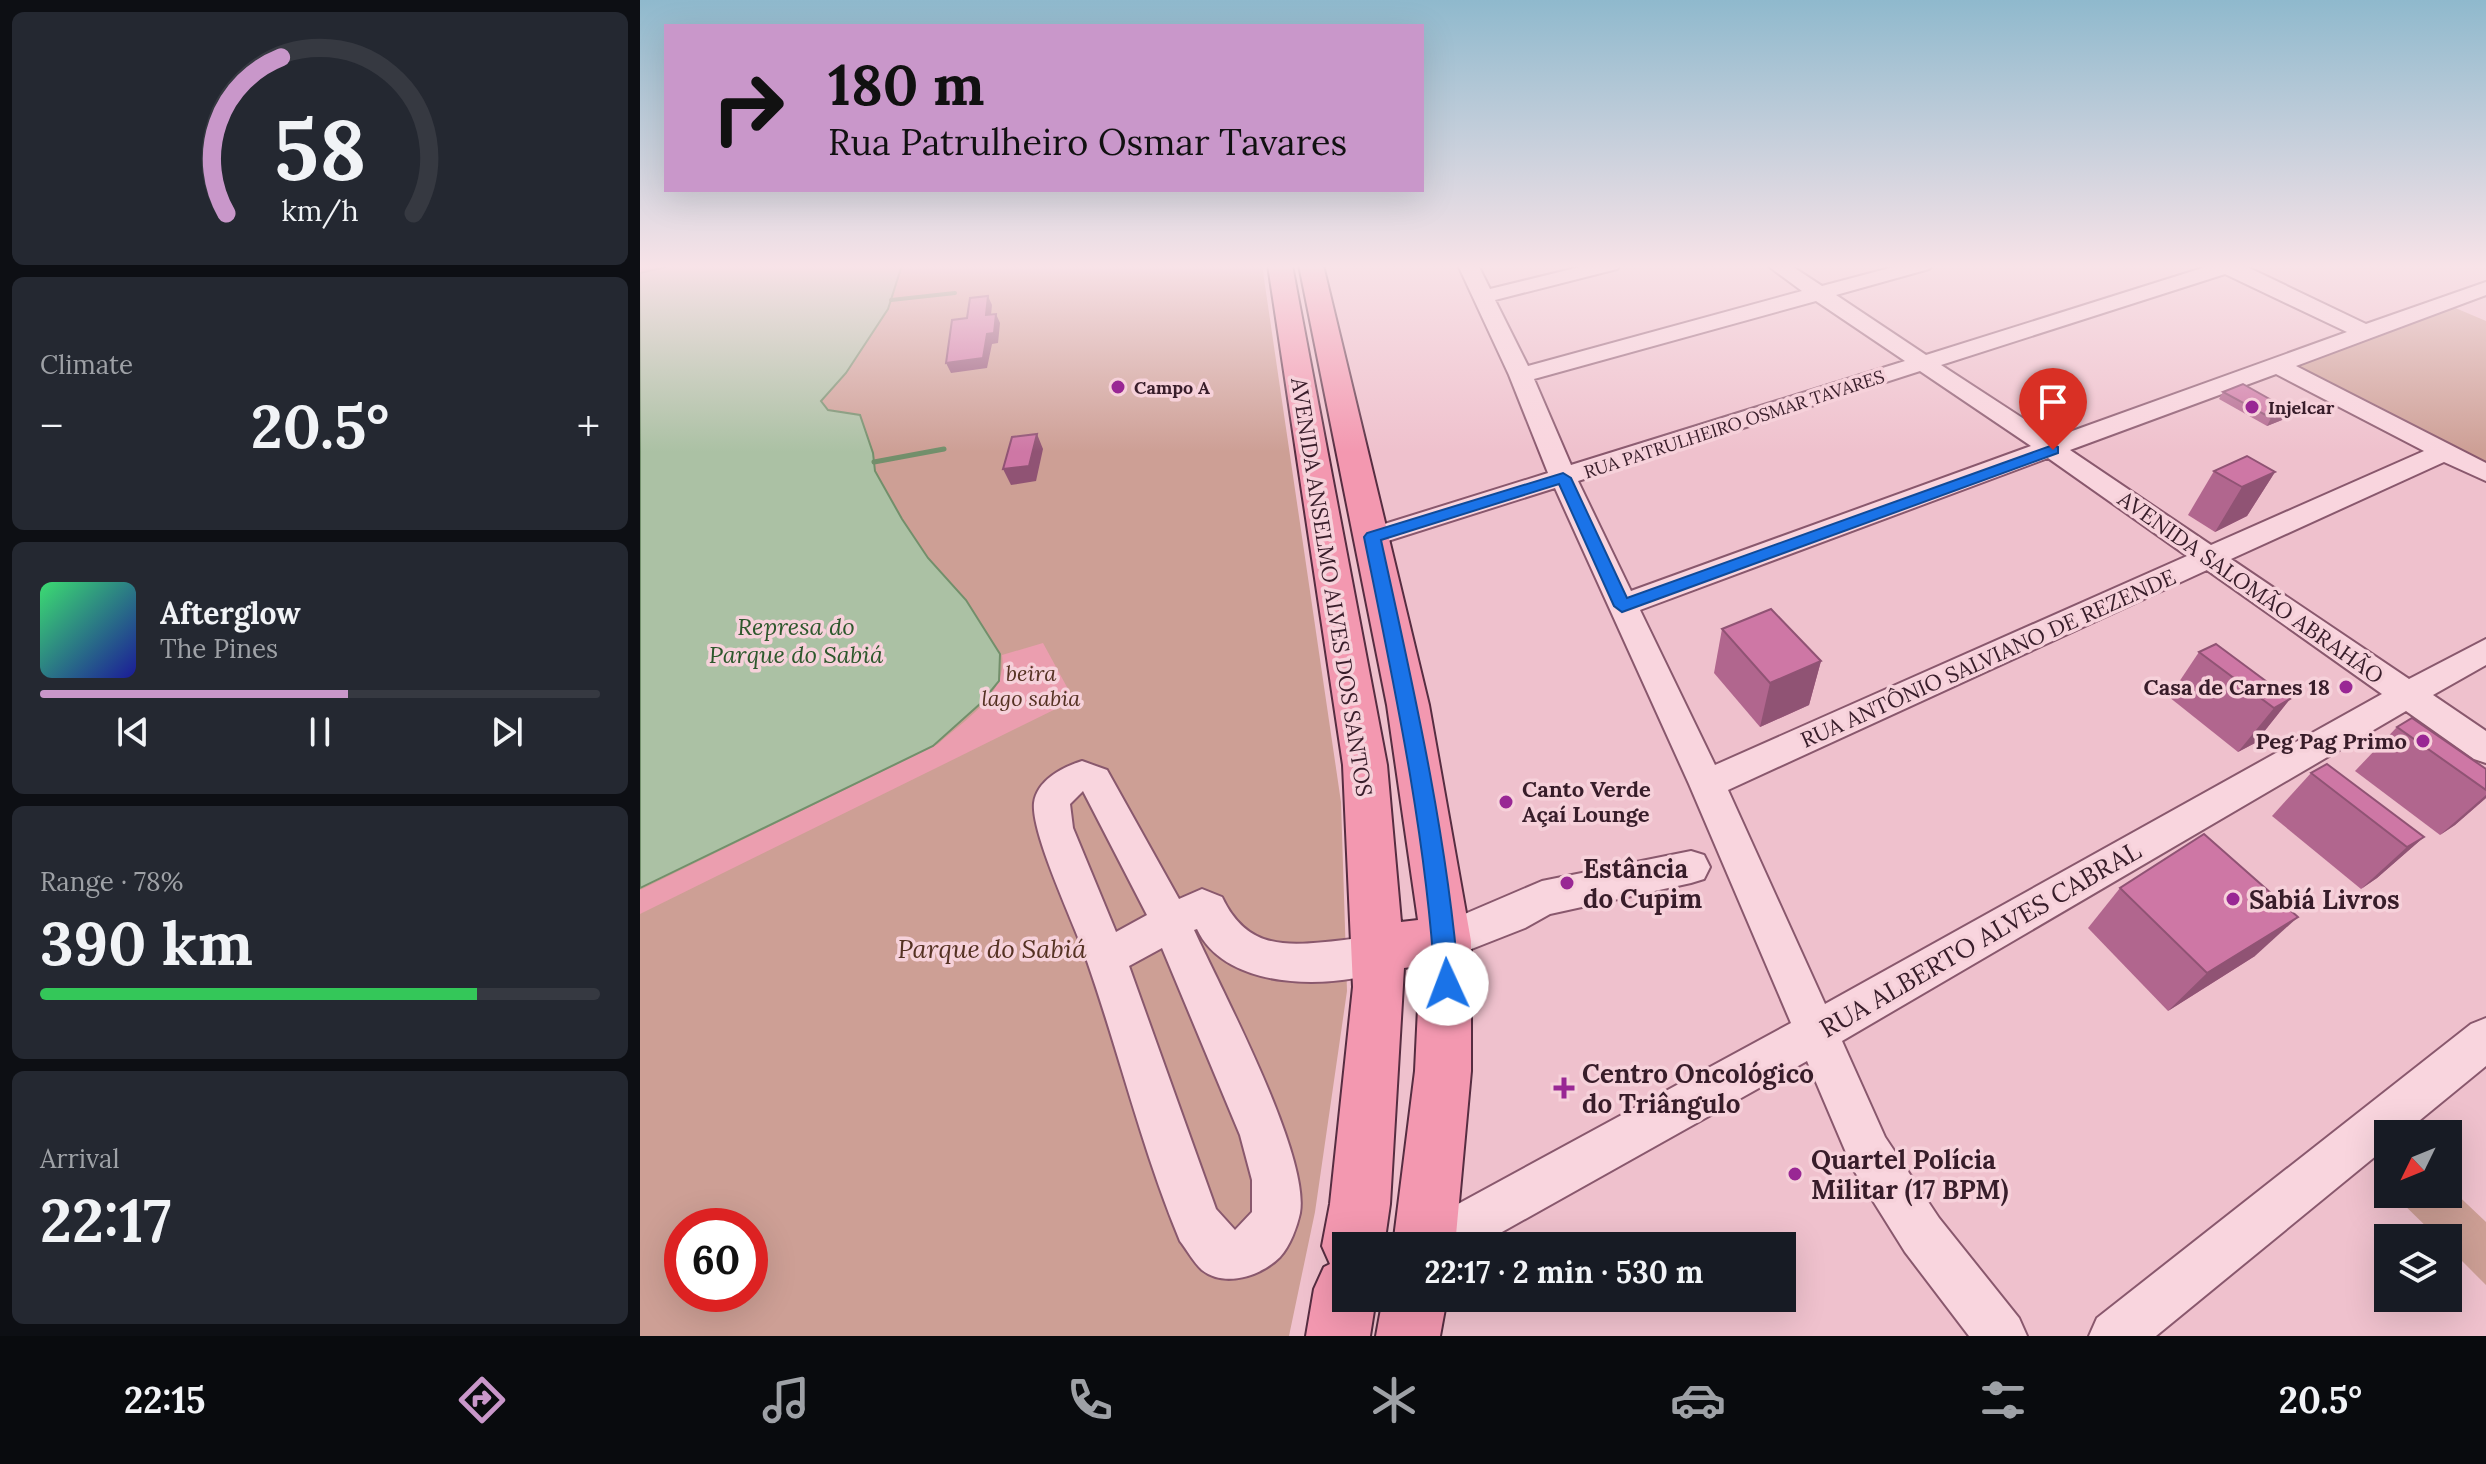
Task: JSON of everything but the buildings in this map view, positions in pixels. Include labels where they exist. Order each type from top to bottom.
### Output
[{"type":"main road","name":"AVENIDA ANSELMO ALVES DOS SANTOS","points":[[1291,327],[1365,765],[1378,1002],[1355,1232]]},
{"type":"main road","name":"AVENIDA ANSELMO ALVES DOS SANTOS","points":[[1325,327],[1408,705],[1446,941],[1443,1071],[1427,1232]]},
{"type":"main road","points":[[1377,951],[1446,941]]},
{"type":"main road","points":[[1338,1336],[1342,1312]]},
{"type":"main road","points":[[1408,1336],[1412,1312]]},
{"type":"street","points":[[1497,327],[1521,375],[1563,478],[1707,784],[1869,1153],[1893,1195],[2001,1336]]},
{"type":"street","points":[[1521,375],[1694,327]]},
{"type":"street","name":"AVENIDA SALOMÃO ABRAHÃO","points":[[1869,327],[2053,450],[2486,749]]},
{"type":"street","name":"RUA PATRULHEIRO OSMAR TAVARES","points":[[1372,537],[2036,327]]},
{"type":"street","points":[[2355,327],[2365,332]]},
{"type":"street","points":[[1622,606],[2053,450],[2378,327]]},
{"type":"street","points":[[2275,364],[2486,473]]},
{"type":"street","name":"RUA ANTÔNIO SALVIANO DE REZENDE","points":[[1707,784],[2444,452]]},
{"type":"street","name":"RUA ALBERTO ALVES CABRAL","points":[[1452,1232],[1815,1033],[2486,650]]},
{"type":"street","points":[[1082,775],[1095,780],[1171,922],[1263,1134],[1274,1168],[1277,1190],[1275,1221],[1267,1236],[1247,1251],[1230,1255],[1220,1253],[1197,1224],[1106,958],[1055,828],[1052,801],[1073,778],[1082,775]]},
{"type":"street","points":[[1446,941],[1511,915],[1542,898],[1691,867]]},
{"type":"street","points":[[1106,958],[1202,907],[1208,909],[1221,936],[1254,956],[1284,962],[1377,951]]},
{"type":"street","points":[[2115,1336],[2486,1039]]},
{"type":"green space","name":"Parque do Sabiá","points":[[640,327],[1271,327],[1341,802],[1347,991],[1315,1212],[1289,1336],[640,1336]]},
{"type":"green space","points":[[2398,327],[2486,327],[2486,464],[2296,365]]},
{"type":"green space","points":[[2462,1199],[2486,1222],[2486,1285],[2462,1261],[2462,1224],[2424,1224],[2407,1208],[2462,1208]]},
{"type":"sand","name":"beira lago sabia","points":[[1043,643],[1074,700],[640,914],[640,890],[938,744],[991,694],[1002,669],[1002,655]]},
{"type":"water","name":"Represa do Parque do Sabiá","points":[[640,327],[876,327],[846,373],[821,401],[828,410],[860,415],[873,453],[875,471],[902,519],[928,558],[966,600],[1000,654],[999,681],[981,703],[933,746],[640,888]]},
{"type":"waterway","points":[[874,462],[944,449]]},
{"type":"place","name":"Campo A","points":[[1118,387]]},
{"type":"place","name":"Injelcar","points":[[2252,407]]},
{"type":"place","name":"Casa de Carnes 18","points":[[2346,687]]},
{"type":"place","name":"Peg Pag Primo","points":[[2423,741]]},
{"type":"place","name":"Canto Verde Açaí Lounge","points":[[1506,802]]},
{"type":"place","name":"Estância do Cupim","points":[[1567,883]]},
{"type":"place","name":"Sabiá Livros","points":[[2233,899]]},
{"type":"place","name":"Centro Oncológico do Triângulo","points":[[1564,1088]]},
{"type":"place","name":"Quartel Polícia Militar (17 BPM)","points":[[1795,1174]]},
{"type":"route","points":[[1447,984],[1442,906],[1408,705],[1372,537],[1563,478],[1622,606],[2053,450]]}]
